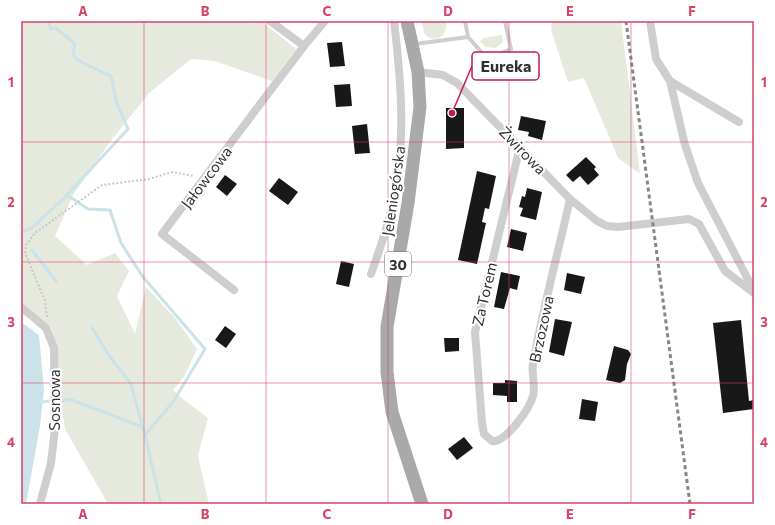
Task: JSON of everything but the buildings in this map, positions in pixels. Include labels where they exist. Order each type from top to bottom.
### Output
[{"type":"main road","name":"Jeleniogórska","points":[[407,21],[418,72],[420,107],[408,203],[387,327],[387,372],[392,412],[422,504]]},
{"type":"street","points":[[270,21],[304,46]]},
{"type":"street","name":"Jałowcowa","points":[[234,290],[162,234],[304,46],[325,21]]},
{"type":"street","points":[[371,274],[394,198],[399,162],[402,101],[394,21]]},
{"type":"street","points":[[650,21],[656,58],[670,81],[685,145],[698,183],[754,292]]},
{"type":"street","name":"Żwirowa","points":[[418,72],[443,75],[457,84],[570,199],[602,224],[613,227],[629,226],[676,219],[689,219],[699,224],[725,271],[754,292]]},
{"type":"street","points":[[670,81],[739,122]]},
{"type":"street","name":"Za Torem","points":[[492,441],[484,434],[482,423],[475,332],[520,147]]},
{"type":"street","name":"Brzozowa","points":[[492,441],[498,441],[504,437],[527,407],[533,396],[532,365],[570,199]]},
{"type":"street","name":"Sosnowa","points":[[21,307],[46,328],[54,348],[55,428],[51,463],[40,504]]},
{"type":"lane","points":[[465,21],[468,37],[483,54],[497,55],[511,49],[505,21]]},
{"type":"lane","points":[[412,44],[468,37]]},
{"type":"path","points":[[46,328],[48,314],[25,253],[26,245],[35,233],[102,185],[149,179],[172,172],[205,178]]},
{"type":"shaded area","points":[[21,21],[248,21],[251,23],[264,23],[296,49],[272,81],[215,61],[191,59],[149,93],[110,142],[73,195],[55,236],[87,265],[115,253],[129,271],[117,296],[135,334],[146,287],[175,318],[197,349],[184,377],[173,390],[208,418],[198,456],[209,504],[108,504],[65,429],[61,403],[57,347],[51,328],[21,302]]},
{"type":"shaded area","points":[[422,21],[446,21],[445,32],[439,38],[435,39],[428,37],[424,33]]},
{"type":"shaded area","points":[[552,21],[621,21],[640,174],[618,158],[584,78],[568,82],[551,30]]},
{"type":"shaded area","points":[[502,35],[503,42],[496,48],[486,47],[480,42],[483,38]]},
{"type":"water","points":[[21,322],[39,335],[44,390],[40,426],[26,504],[21,504]]},
{"type":"waterway","points":[[48,21],[51,29],[56,28],[75,44],[73,54],[77,60],[111,76],[116,101],[128,129],[67,195],[88,209],[110,210],[121,243],[143,277],[205,349],[173,402],[145,435],[161,504]]},
{"type":"waterway","points":[[21,232],[32,228],[67,195]]},
{"type":"waterway","points":[[32,250],[56,281]]},
{"type":"waterway","points":[[92,328],[110,357],[131,384],[145,435]]},
{"type":"waterway","points":[[62,401],[69,399],[143,427]]},
{"type":"waterway","points":[[43,402],[49,401]]},
{"type":"railway","points":[[626,21],[690,504]]},
{"type":"place","name":"Eureka","points":[[452,113]]}]
